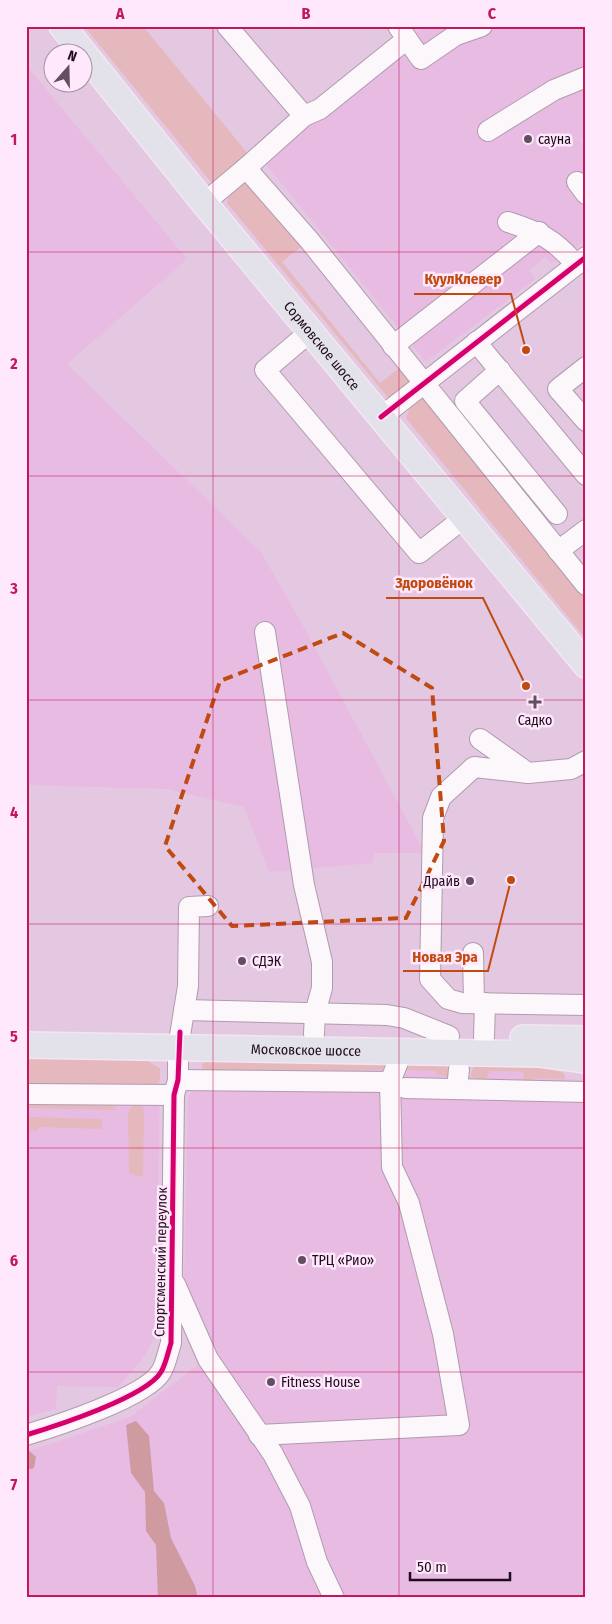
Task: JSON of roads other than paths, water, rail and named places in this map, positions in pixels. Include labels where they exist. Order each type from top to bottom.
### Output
[{"type":"main road","name":"Сормовское шоссе","points":[[62,26],[204,202],[585,665]]},
{"type":"main road","name":"Московское шоссе","points":[[26,1029],[181,1030],[315,1024],[449,1036],[586,1039]]},
{"type":"main road","name":"Московское шоссе","points":[[26,1045],[181,1030],[402,1052],[540,1054],[586,1060]]},
{"type":"street","points":[[227,26],[304,116]]},
{"type":"street","points":[[204,202],[246,168],[304,116],[320,109],[402,33],[421,59],[456,35],[482,26]]},
{"type":"street","points":[[488,131],[554,90],[586,77]]},
{"type":"street","points":[[246,168],[309,240],[586,585]]},
{"type":"street","points":[[508,222],[539,232],[566,253],[583,260]]},
{"type":"street","points":[[393,346],[539,232]]},
{"type":"street","points":[[381,417],[583,260]]},
{"type":"street","points":[[311,331],[265,370],[419,553],[464,518]]},
{"type":"street","points":[[476,342],[586,475]]},
{"type":"street","points":[[559,442],[586,421],[558,389],[586,366]]},
{"type":"street","points":[[500,370],[465,401],[557,514]]},
{"type":"street","points":[[558,550],[586,530]]},
{"type":"street","points":[[265,632],[304,885],[322,962],[322,988],[315,1024]]},
{"type":"street","points":[[480,739],[528,773]]},
{"type":"street","points":[[586,761],[571,769],[528,773],[474,768],[441,797],[433,818],[430,979],[448,999],[480,1003],[586,1005]]},
{"type":"street","name":"Спортсменский переулок","points":[[26,1435],[58,1425],[141,1390],[161,1372],[171,1343],[176,1088],[181,1030],[188,986],[189,907],[208,906]]},
{"type":"street","points":[[473,953],[484,1037]]},
{"type":"street","points":[[259,1435],[459,1425],[443,1334],[412,1212],[392,1167],[402,1052]]},
{"type":"street","points":[[457,1089],[459,1069]]},
{"type":"street","points":[[26,1094],[176,1088],[398,1085],[457,1089],[586,1092]]},
{"type":"street","points":[[173,1279],[208,1359],[273,1454],[300,1506],[317,1562],[334,1598]]},
{"type":"place","name":"сауна","points":[[528,139]]},
{"type":"place","name":"КуулКлевер","points":[[526,350]]},
{"type":"place","name":"Здоровёнок","points":[[526,686]]},
{"type":"place","name":"Садко","points":[[535,702]]},
{"type":"place","name":"Новая Эра","points":[[511,880]]},
{"type":"place","name":"Драйв","points":[[470,881]]},
{"type":"place","name":"СДЭК","points":[[242,961]]},
{"type":"place","name":"ТРЦ «Рио»","points":[[302,1260]]},
{"type":"place","name":"Fitness House","points":[[271,1382]]}]
